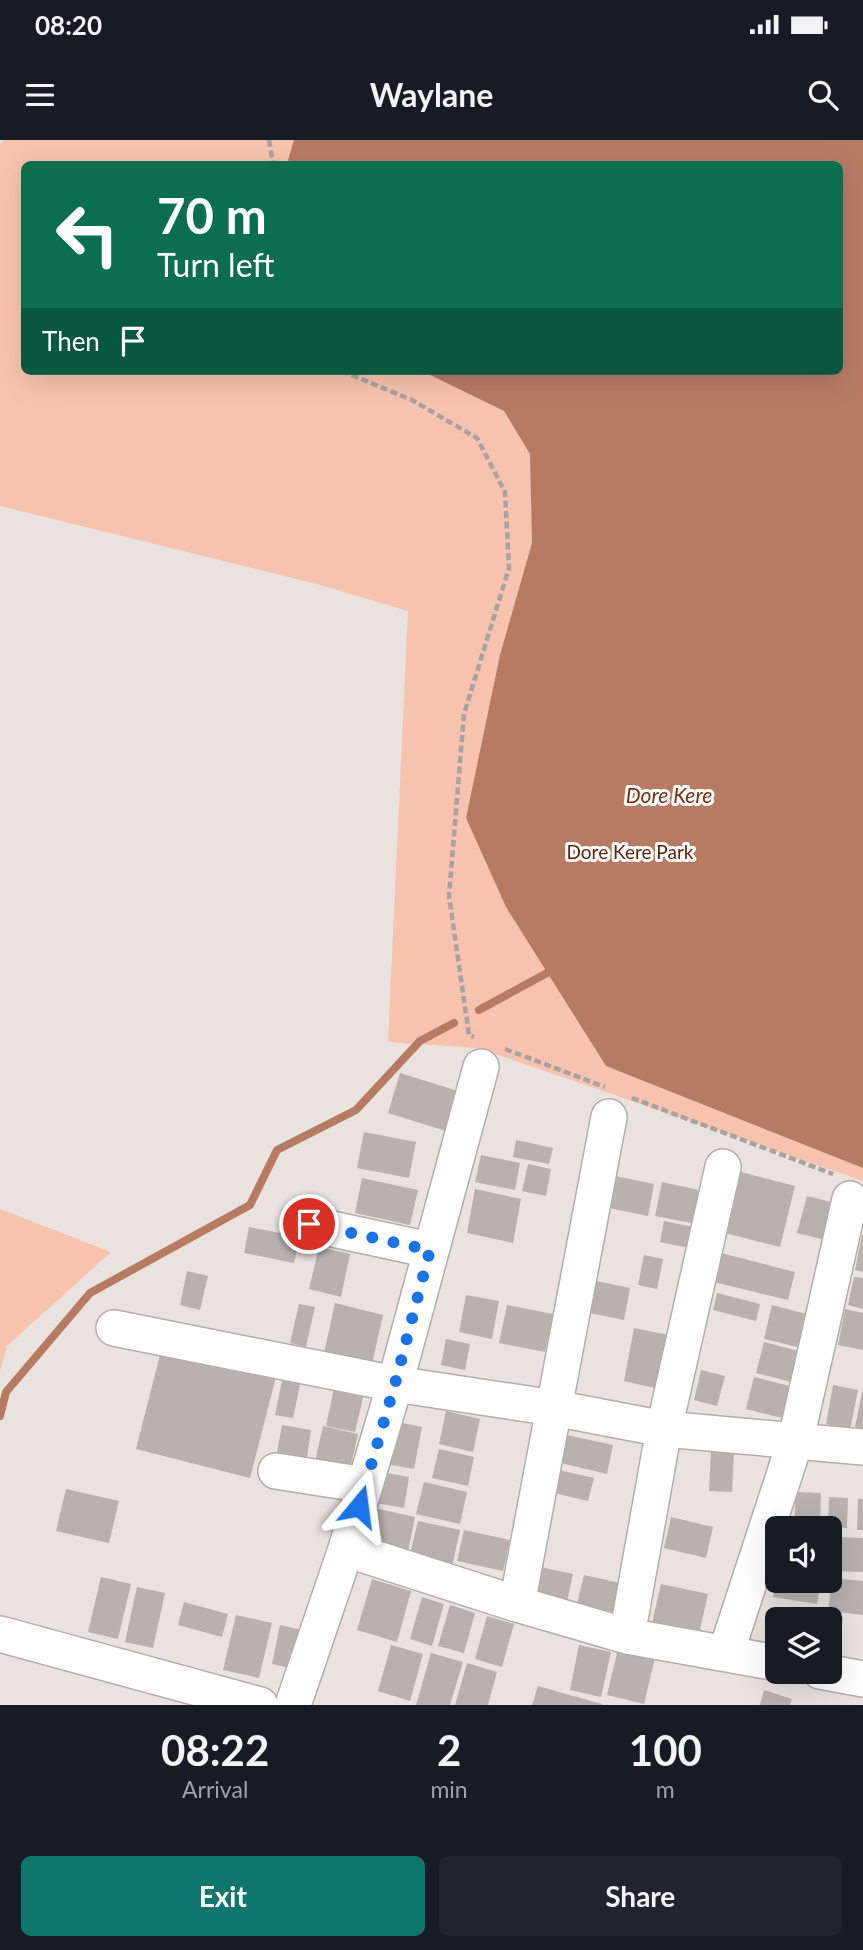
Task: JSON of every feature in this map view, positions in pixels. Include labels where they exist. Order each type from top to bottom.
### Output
[{"type":"street","points":[[293,1705],[346,1549],[395,1384],[486,1051]]},
{"type":"street","points":[[517,1604],[554,1408],[618,1101]]},
{"type":"street","points":[[627,1636],[664,1429],[723,1167]]},
{"type":"street","points":[[726,1653],[796,1439],[844,1187]]},
{"type":"street","points":[[309,1224],[430,1250]]},
{"type":"street","points":[[114,1328],[395,1384],[554,1408],[664,1429],[863,1447]]},
{"type":"street","points":[[276,1471],[365,1485]]},
{"type":"street","points":[[346,1549],[627,1636],[765,1661]]},
{"type":"street","points":[[0,1634],[260,1705]]},
{"type":"street","points":[[842,1675],[863,1679]]},
{"type":"path","points":[[270,140],[273,161]]},
{"type":"path","points":[[352,375],[412,400],[477,438],[505,492],[509,568],[464,714],[449,896],[469,1035],[486,1051],[844,1187]]},
{"type":"green space","name":"Dore Kere","points":[[4,140],[863,140],[863,1181],[478,1048],[388,1042],[408,611],[317,584],[0,506],[0,145]]},
{"type":"green space","points":[[0,1209],[111,1252],[7,1346],[0,1371]]},
{"type":"water","name":"Dore Kere","points":[[294,140],[863,140],[863,1168],[606,1066],[506,907],[466,818],[500,655],[532,543],[530,454],[504,411],[430,375],[843,375],[843,161],[288,160]]},
{"type":"building","points":[[400,1073],[458,1091],[446,1131],[388,1113]]},
{"type":"building","points":[[364,1132],[416,1142],[409,1178],[357,1168]]},
{"type":"building","points":[[516,1140],[553,1148],[549,1164],[513,1157]]},
{"type":"building","points":[[481,1155],[520,1163],[515,1190],[475,1182]]},
{"type":"building","points":[[528,1164],[551,1169],[546,1196],[522,1191]]},
{"type":"building","points":[[741,1172],[795,1186],[780,1247],[725,1233]]},
{"type":"building","points":[[615,1176],[654,1184],[648,1216],[609,1208]]},
{"type":"building","points":[[362,1178],[418,1190],[410,1225],[355,1213]]},
{"type":"building","points":[[662,1182],[708,1192],[702,1225],[655,1216]]},
{"type":"building","points":[[475,1189],[521,1199],[513,1243],[467,1233]]},
{"type":"building","points":[[807,1196],[839,1204],[829,1241],[797,1233]]},
{"type":"building","points":[[664,1221],[698,1228],[694,1249],[660,1242]]},
{"type":"building","points":[[249,1227],[300,1237],[294,1263],[244,1253]]},
{"type":"building","points":[[863,1235],[863,1272],[855,1270]]},
{"type":"building","points":[[319,1247],[350,1254],[341,1297],[309,1289]]},
{"type":"building","points":[[721,1253],[795,1272],[788,1300],[714,1282]]},
{"type":"building","points":[[644,1255],[663,1259],[657,1289],[638,1285]]},
{"type":"building","points":[[187,1271],[208,1276],[200,1310],[180,1305]]},
{"type":"building","points":[[854,1277],[863,1278],[863,1309],[848,1305]]},
{"type":"building","points":[[587,1279],[630,1288],[624,1320],[580,1311]]},
{"type":"building","points":[[717,1293],[760,1304],[756,1321],[713,1310]]},
{"type":"building","points":[[466,1295],[499,1301],[492,1339],[459,1332]]},
{"type":"building","points":[[335,1303],[383,1315],[372,1364],[324,1353]]},
{"type":"building","points":[[299,1304],[315,1307],[306,1347],[290,1343]]},
{"type":"building","points":[[507,1305],[553,1314],[545,1352],[499,1343]]},
{"type":"building","points":[[772,1305],[814,1316],[806,1349],[764,1339]]},
{"type":"building","points":[[845,1309],[863,1313],[863,1350],[838,1345]]},
{"type":"building","points":[[634,1328],[669,1335],[659,1389],[624,1381]]},
{"type":"building","points":[[446,1339],[470,1344],[465,1370],[441,1365]]},
{"type":"building","points":[[764,1342],[806,1353],[799,1384],[756,1373]]},
{"type":"building","points":[[162,1347],[276,1377],[250,1478],[136,1449]]},
{"type":"building","points":[[701,1370],[725,1376],[717,1406],[694,1400]]},
{"type":"building","points":[[283,1376],[301,1380],[293,1418],[275,1415]]},
{"type":"building","points":[[754,1377],[798,1388],[790,1420],[746,1409]]},
{"type":"building","points":[[335,1383],[365,1389],[355,1432],[326,1426]]},
{"type":"building","points":[[833,1385],[858,1390],[850,1430],[826,1424]]},
{"type":"building","points":[[863,1392],[863,1429],[855,1427]]},
{"type":"building","points":[[446,1411],[480,1419],[473,1452],[439,1444]]},
{"type":"building","points":[[388,1420],[422,1427],[414,1469],[380,1463]]},
{"type":"building","points":[[282,1425],[311,1430],[307,1457],[277,1452]]},
{"type":"building","points":[[323,1426],[358,1434],[349,1474],[314,1466]]},
{"type":"building","points":[[567,1435],[613,1445],[607,1474],[561,1463]]},
{"type":"building","points":[[439,1449],[474,1457],[468,1486],[432,1478]]},
{"type":"building","points":[[711,1451],[734,1452],[732,1492],[709,1491]]},
{"type":"building","points":[[559,1470],[594,1478],[588,1501],[554,1493]]},
{"type":"building","points":[[375,1471],[409,1477],[404,1508],[369,1502]]},
{"type":"building","points":[[424,1482],[467,1492],[460,1524],[416,1514]]},
{"type":"building","points":[[66,1489],[119,1501],[109,1543],[56,1531]]},
{"type":"building","points":[[796,1492],[821,1493],[820,1516],[795,1516]]},
{"type":"building","points":[[829,1497],[848,1498],[847,1528],[842,1528],[842,1516],[828,1516]]},
{"type":"building","points":[[858,1499],[863,1499],[863,1530],[857,1530]]},
{"type":"building","points":[[361,1505],[415,1517],[407,1557],[352,1545]]},
{"type":"building","points":[[671,1517],[713,1527],[706,1558],[664,1548]]},
{"type":"building","points":[[418,1521],[460,1530],[452,1567],[409,1558]]},
{"type":"building","points":[[464,1530],[510,1540],[503,1571],[457,1561]]},
{"type":"building","points":[[842,1537],[863,1538],[863,1572],[842,1571]]},
{"type":"building","points":[[531,1565],[573,1574],[567,1601],[526,1592]]},
{"type":"building","points":[[584,1575],[629,1585],[623,1614],[577,1604]]},
{"type":"building","points":[[101,1577],[131,1584],[118,1639],[88,1632]]},
{"type":"building","points":[[372,1579],[411,1591],[397,1642],[357,1630]]},
{"type":"building","points":[[842,1579],[863,1581],[863,1615],[842,1613],[842,1607],[828,1607],[830,1593],[842,1593]]},
{"type":"building","points":[[661,1584],[708,1594],[699,1634],[652,1623]]},
{"type":"building","points":[[137,1587],[165,1593],[153,1648],[125,1642]]},
{"type":"building","points":[[774,1593],[819,1593],[817,1604],[773,1597]]},
{"type":"building","points":[[422,1597],[444,1604],[432,1646],[410,1639]]},
{"type":"building","points":[[184,1602],[228,1614],[222,1637],[178,1625]]},
{"type":"building","points":[[450,1605],[475,1613],[464,1653],[438,1646]]},
{"type":"building","points":[[236,1615],[272,1623],[259,1678],[223,1670]]},
{"type":"building","points":[[487,1616],[514,1624],[502,1667],[475,1659]]},
{"type":"building","points":[[280,1625],[307,1631],[299,1670],[272,1664]]},
{"type":"building","points":[[391,1645],[423,1654],[410,1701],[378,1691]]},
{"type":"building","points":[[579,1645],[611,1652],[601,1697],[570,1690]]},
{"type":"building","points":[[618,1649],[655,1658],[644,1704],[607,1695]]},
{"type":"building","points":[[431,1653],[463,1662],[450,1705],[416,1705]]},
{"type":"building","points":[[467,1663],[497,1672],[488,1705],[455,1705]]},
{"type":"building","points":[[538,1686],[602,1704],[602,1705],[532,1705]]},
{"type":"building","points":[[764,1690],[792,1699],[790,1705],[760,1705]]},
{"type":"waterway","points":[[479,1010],[547,973]]},
{"type":"waterway","points":[[0,1416],[6,1392],[90,1293],[250,1205],[277,1150],[356,1110],[420,1041],[454,1023]]},
{"type":"route","points":[[309,1224],[430,1250],[359,1506]]},
{"type":"park label","name":"Dore Kere Park","points":[[630,852]]}]
